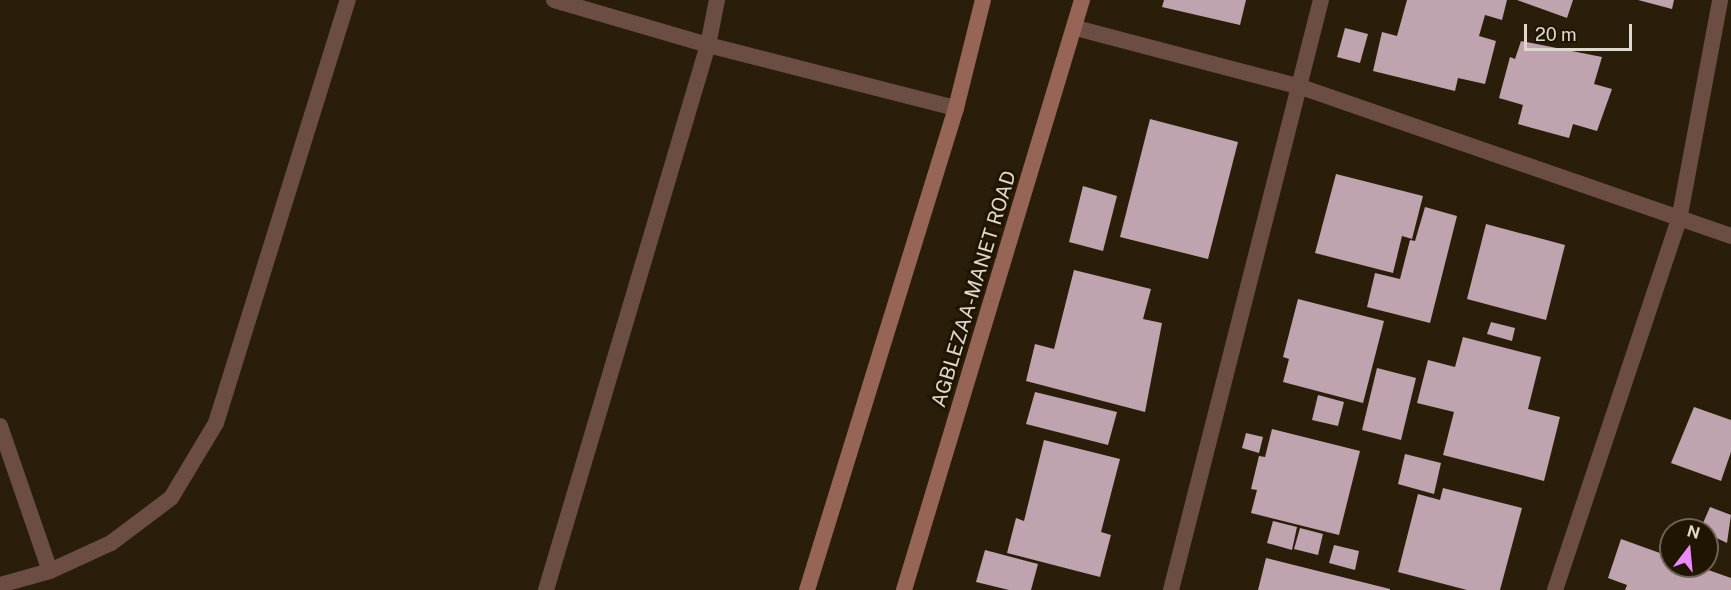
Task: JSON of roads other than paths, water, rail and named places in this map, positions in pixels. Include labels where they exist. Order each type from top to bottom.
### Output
[{"type":"main road","points":[[807,590],[956,108],[983,0]]},
{"type":"main road","name":"AGBLEZAA-MANET ROAD","points":[[904,590],[1076,28],[1082,0]]},
{"type":"street","points":[[0,585],[50,571],[111,543],[171,498],[216,423],[348,0]]},
{"type":"street","points":[[554,0],[708,45],[956,108]]},
{"type":"street","points":[[546,590],[708,45],[717,0]]},
{"type":"street","points":[[1172,590],[1301,87],[1321,0]]},
{"type":"street","points":[[1555,590],[1679,220],[1720,0]]},
{"type":"street","points":[[1076,28],[1301,87],[1679,220],[1731,236]]},
{"type":"street","points":[[0,426],[50,571]]}]
